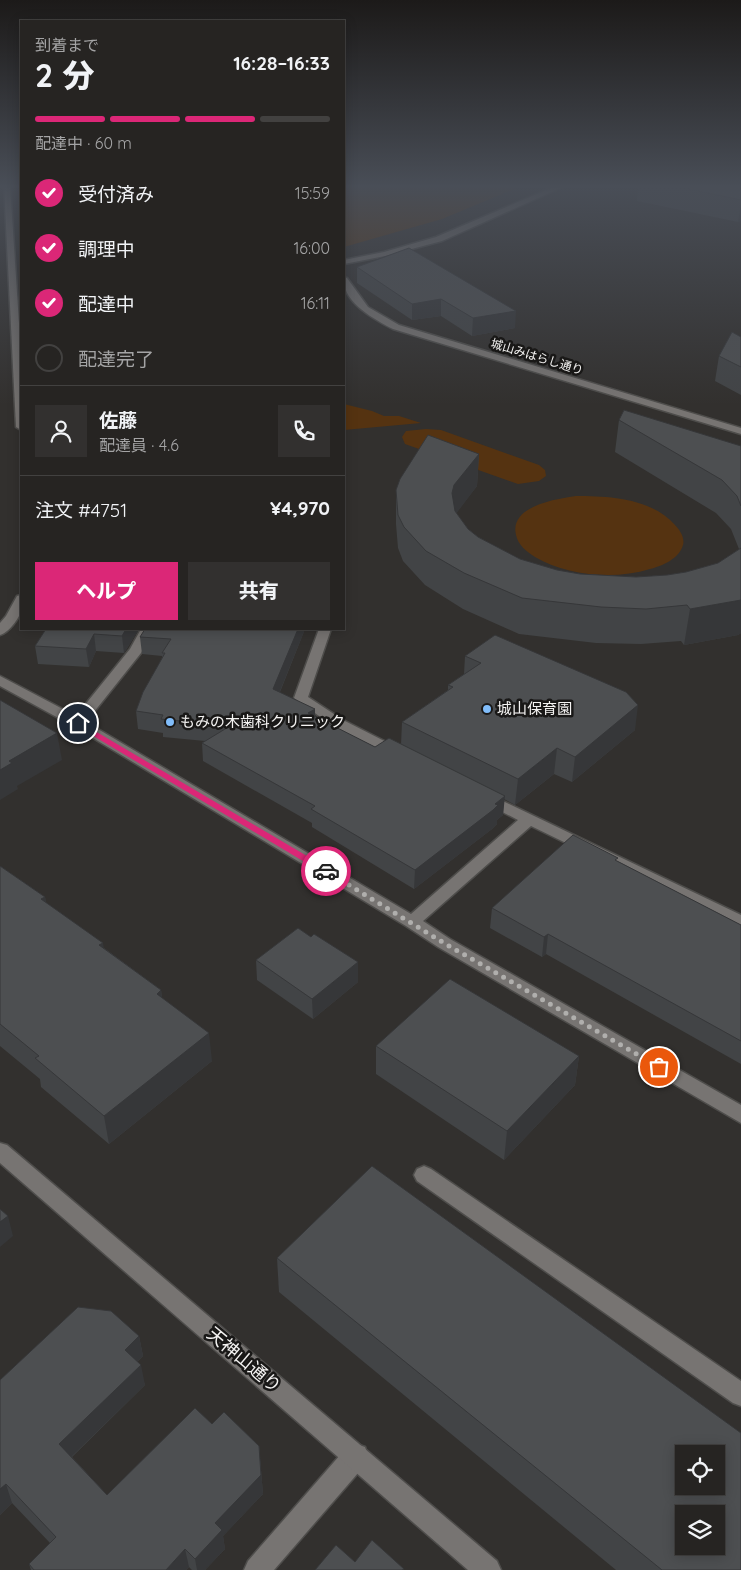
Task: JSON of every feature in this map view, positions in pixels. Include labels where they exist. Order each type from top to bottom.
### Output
[{"type":"street","points":[[11,258],[20,410]]},
{"type":"street","points":[[345,262],[364,258]]},
{"type":"street","name":"城山みはらし通り","points":[[345,282],[356,300],[364,308],[396,327],[741,431]]},
{"type":"street","points":[[0,631],[12,618],[20,601]]},
{"type":"street","points":[[78,723],[125,664],[146,630]]},
{"type":"street","points":[[325,630],[301,698],[338,723],[407,758]]},
{"type":"street","points":[[0,680],[78,723],[453,948],[741,1115]]},
{"type":"street","points":[[477,793],[741,922]]},
{"type":"street","points":[[412,922],[529,819]]},
{"type":"street","name":"天神山通り","points":[[0,1151],[488,1570]]},
{"type":"street","points":[[424,1174],[741,1395]]},
{"type":"street","points":[[257,1570],[356,1456]]},
{"type":"shaded area","points":[[345,404],[384,416],[399,416],[421,423],[345,430]]},
{"type":"shaded area","points":[[441,430],[539,465],[545,470],[546,476],[539,481],[518,484],[405,444],[402,437],[406,431]]},
{"type":"shaded area","points":[[576,496],[629,500],[654,509],[665,516],[680,532],[683,537],[681,550],[670,561],[655,568],[606,575],[576,572],[562,568],[535,557],[523,548],[516,535],[516,525],[520,517],[527,511],[546,502]]},
{"type":"building","points":[[381,258],[426,258],[516,311],[473,318],[441,299],[412,304],[357,267]]},
{"type":"building","points":[[732,332],[741,337],[741,367],[719,356]]},
{"type":"building","points":[[624,410],[741,446],[741,506],[737,496],[722,480],[619,420]]},
{"type":"building","points":[[428,435],[479,454],[454,485],[452,493],[455,511],[468,529],[478,537],[520,559],[557,570],[580,574],[636,577],[686,572],[718,563],[741,548],[741,600],[690,609],[687,605],[646,609],[601,607],[522,598],[464,573],[426,551],[404,527],[398,515],[396,490],[400,479]]},
{"type":"building","points":[[45,630],[125,630],[122,636],[94,634],[86,649],[35,646]]},
{"type":"building","points":[[144,630],[298,630],[273,689],[315,709],[308,713],[375,747],[389,738],[505,796],[495,804],[498,805],[493,810],[415,870],[311,809],[315,806],[202,743],[230,726],[161,719],[163,715],[136,711],[143,692],[171,639],[140,637]]},
{"type":"building","points":[[495,635],[626,692],[638,705],[575,757],[557,748],[518,779],[402,722],[453,687],[448,685],[481,663],[465,656]]},
{"type":"building","points":[[0,700],[57,733],[9,761],[12,763],[0,770]]},
{"type":"building","points":[[573,835],[618,858],[615,860],[741,925],[741,1041],[548,934],[544,937],[492,908]]},
{"type":"building","points":[[0,866],[45,897],[41,899],[103,943],[99,945],[161,990],[157,994],[209,1033],[104,1116],[35,1058],[39,1056],[0,1024]]},
{"type":"building","points":[[298,928],[311,937],[314,934],[358,962],[312,999],[256,960]]},
{"type":"building","points":[[450,979],[579,1056],[507,1131],[376,1046]]},
{"type":"building","points":[[372,1166],[741,1433],[741,1570],[662,1570],[277,1258]]},
{"type":"building","points":[[0,1209],[8,1216],[0,1222]]},
{"type":"building","points":[[78,1307],[111,1311],[139,1336],[125,1350],[141,1365],[59,1444],[107,1495],[195,1408],[212,1424],[224,1412],[259,1446],[261,1475],[215,1523],[222,1530],[195,1559],[185,1549],[166,1570],[34,1570],[29,1564],[56,1537],[6,1484],[0,1489],[0,1380]]},
{"type":"building","points":[[372,1540],[404,1569],[315,1570],[336,1545],[355,1562]]},
{"type":"way so far","points":[[326,871],[444,943],[659,1067]]},
{"type":"place","name":"城山保育園","points":[[487,709]]},
{"type":"place","name":"もみの木歯科クリニック","points":[[170,722]]},
{"type":"route","points":[[78,723],[326,871]]}]
